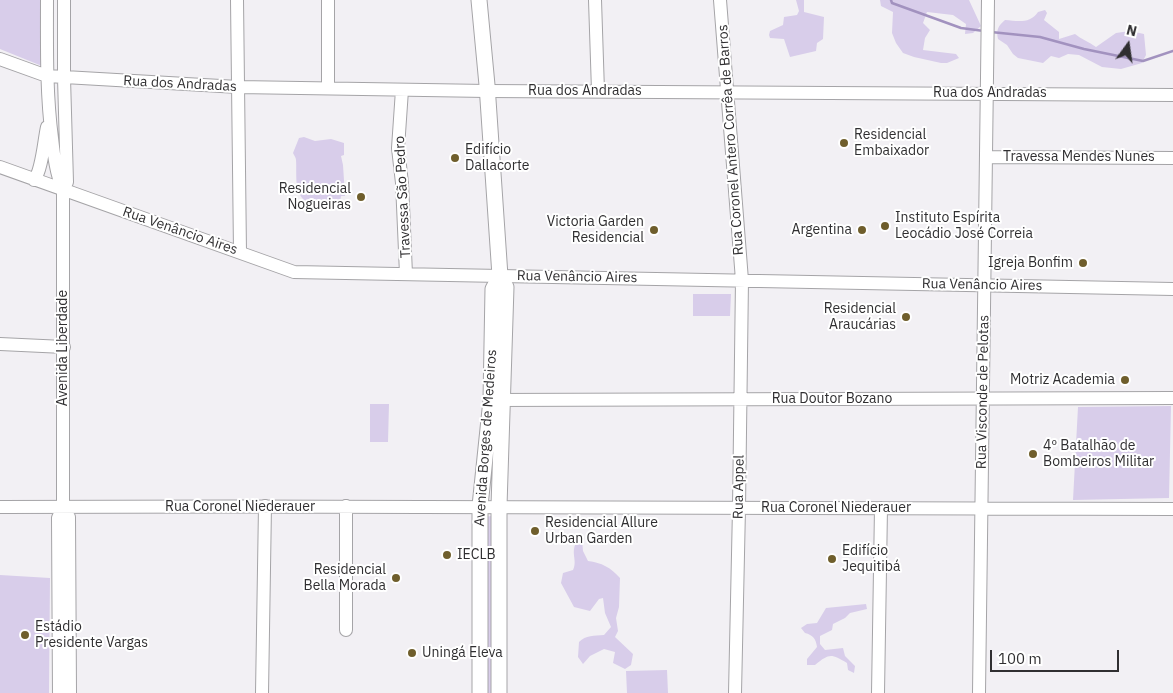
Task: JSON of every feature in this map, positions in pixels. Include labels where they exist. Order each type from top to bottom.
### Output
[{"type":"main road","name":"Avenida Borges de Medeiros","points":[[479,0],[488,91],[500,276],[493,288],[499,506],[499,693]]},
{"type":"main road","name":"Avenida Borges de Medeiros","points":[[480,693],[480,506],[497,400]]},
{"type":"street","name":"Avenida Liberdade","points":[[47,0],[49,115],[55,167],[63,190],[63,507],[58,518],[59,693]]},
{"type":"street","name":"Avenida Liberdade","points":[[63,190],[67,182],[64,0]]},
{"type":"street","points":[[237,0],[240,252]]},
{"type":"street","points":[[328,0],[328,88]]},
{"type":"street","points":[[595,0],[598,91]]},
{"type":"street","name":"Rua Coronel Antero Corrêa de Barros","points":[[720,0],[742,280]]},
{"type":"street","name":"Rua Visconde de Pelotas","points":[[979,693],[988,0]]},
{"type":"street","name":"Rua dos Andradas","points":[[0,59],[47,76],[238,87],[488,91],[1173,95]]},
{"type":"street","name":"Travessa São Pedro","points":[[402,90],[398,148],[402,183],[406,274]]},
{"type":"street","points":[[34,180],[39,169],[49,115]]},
{"type":"street","name":"Travessa Mendes Nunes","points":[[986,157],[1173,158]]},
{"type":"street","name":"Rua Venâncio Aires","points":[[0,167],[294,272],[1173,290]]},
{"type":"street","name":"Rua Appel","points":[[735,693],[742,280]]},
{"type":"street","points":[[0,344],[64,347]]},
{"type":"street","name":"Rua Doutor Bozano","points":[[497,400],[1173,398]]},
{"type":"street","points":[[262,693],[265,506]]},
{"type":"street","points":[[346,506],[346,630]]},
{"type":"street","name":"Rua Coronel Niederauer","points":[[0,507],[1173,508]]},
{"type":"street","name":"Avenida Liberdade","points":[[63,507],[69,517],[70,693]]},
{"type":"street","points":[[878,693],[881,508]]},
{"type":"shaded area","points":[[0,0],[42,0],[42,66],[0,49]]},
{"type":"shaded area","points":[[796,0],[804,0],[804,12],[824,17],[823,39],[817,43],[816,51],[790,57],[784,39],[770,38],[769,35],[770,31],[783,25],[784,17],[797,15],[799,11]]},
{"type":"shaded area","points":[[880,0],[969,0],[981,26],[973,33],[965,34],[966,24],[953,15],[927,12],[923,23],[930,30],[925,38],[923,50],[956,54],[959,58],[947,63],[941,63],[914,57],[903,53],[896,43],[892,33],[893,12],[881,6]]},
{"type":"shaded area","points":[[1045,10],[1047,13],[1044,20],[1059,32],[1059,39],[1075,34],[1096,47],[1116,33],[1130,31],[1144,34],[1146,55],[1142,63],[1121,69],[1102,67],[1079,55],[1068,54],[1059,58],[1051,56],[1043,63],[1018,58],[1007,45],[998,39],[998,28],[1005,20],[1027,20],[1038,12]]},
{"type":"shaded area","points":[[304,137],[315,141],[331,139],[344,143],[344,155],[341,156],[345,196],[341,196],[339,208],[325,205],[318,206],[304,202],[298,191],[296,159],[293,153],[299,138]]},
{"type":"shaded area","points":[[693,294],[731,294],[730,316],[693,316]]},
{"type":"shaded area","points":[[370,404],[389,404],[388,442],[370,442]]},
{"type":"shaded area","points":[[1171,406],[1169,498],[1073,500],[1078,407]]},
{"type":"shaded area","points":[[491,516],[494,520],[494,693],[485,693],[485,517]]},
{"type":"shaded area","points":[[578,539],[582,540],[583,551],[588,561],[606,566],[620,578],[619,607],[616,618],[618,631],[615,637],[633,654],[631,665],[625,669],[613,663],[615,652],[604,649],[590,656],[583,664],[578,657],[579,642],[587,637],[604,635],[611,627],[605,613],[603,598],[599,599],[590,611],[574,607],[561,583],[563,573],[573,570],[575,562],[574,548]]},
{"type":"shaded area","name":"Estádio Presidente Vargas","points":[[0,575],[50,578],[49,693],[0,693]]},
{"type":"shaded area","points":[[866,604],[867,609],[850,613],[833,624],[832,630],[820,636],[820,644],[825,650],[843,648],[845,656],[855,666],[854,673],[848,670],[847,663],[831,656],[824,658],[815,665],[807,665],[807,659],[817,647],[814,638],[805,633],[801,628],[807,624],[817,623],[826,608]]},
{"type":"shaded area","points":[[667,670],[668,693],[627,693],[626,671]]},
{"type":"waterway","points":[[891,0],[892,3],[961,28],[984,31]]},
{"type":"waterway","points":[[991,32],[1040,37],[1084,49],[1143,61],[1173,51]]},
{"type":"place","name":"Residencial Embaixador","points":[[844,143]]},
{"type":"place","name":"Edifício Dallacorte","points":[[455,158]]},
{"type":"place","name":"Residencial Nogueiras","points":[[361,197]]},
{"type":"place","name":"Instituto Espírita Leocádio José Correia","points":[[885,226]]},
{"type":"place","name":"Victoria Garden Residencial","points":[[654,230]]},
{"type":"place","name":"Argentina","points":[[862,230]]},
{"type":"place","name":"Igreja Bonfim","points":[[1083,263]]},
{"type":"place","name":"Residencial Araucárias","points":[[906,317]]},
{"type":"place","name":"Motriz Academia","points":[[1125,380]]},
{"type":"place","name":"4º Batalhão de Bombeiros Militar","points":[[1033,454]]},
{"type":"place","name":"Residencial Allure Urban Garden","points":[[535,531]]},
{"type":"place","name":"IECLB","points":[[447,555]]},
{"type":"place","name":"Edifício Jequitibá","points":[[832,559]]},
{"type":"place","name":"Residencial Bella Morada","points":[[396,578]]},
{"type":"place","name":"Estádio Presidente Vargas","points":[[25,635]]},
{"type":"place","name":"Uningá Eleva","points":[[412,653]]}]
